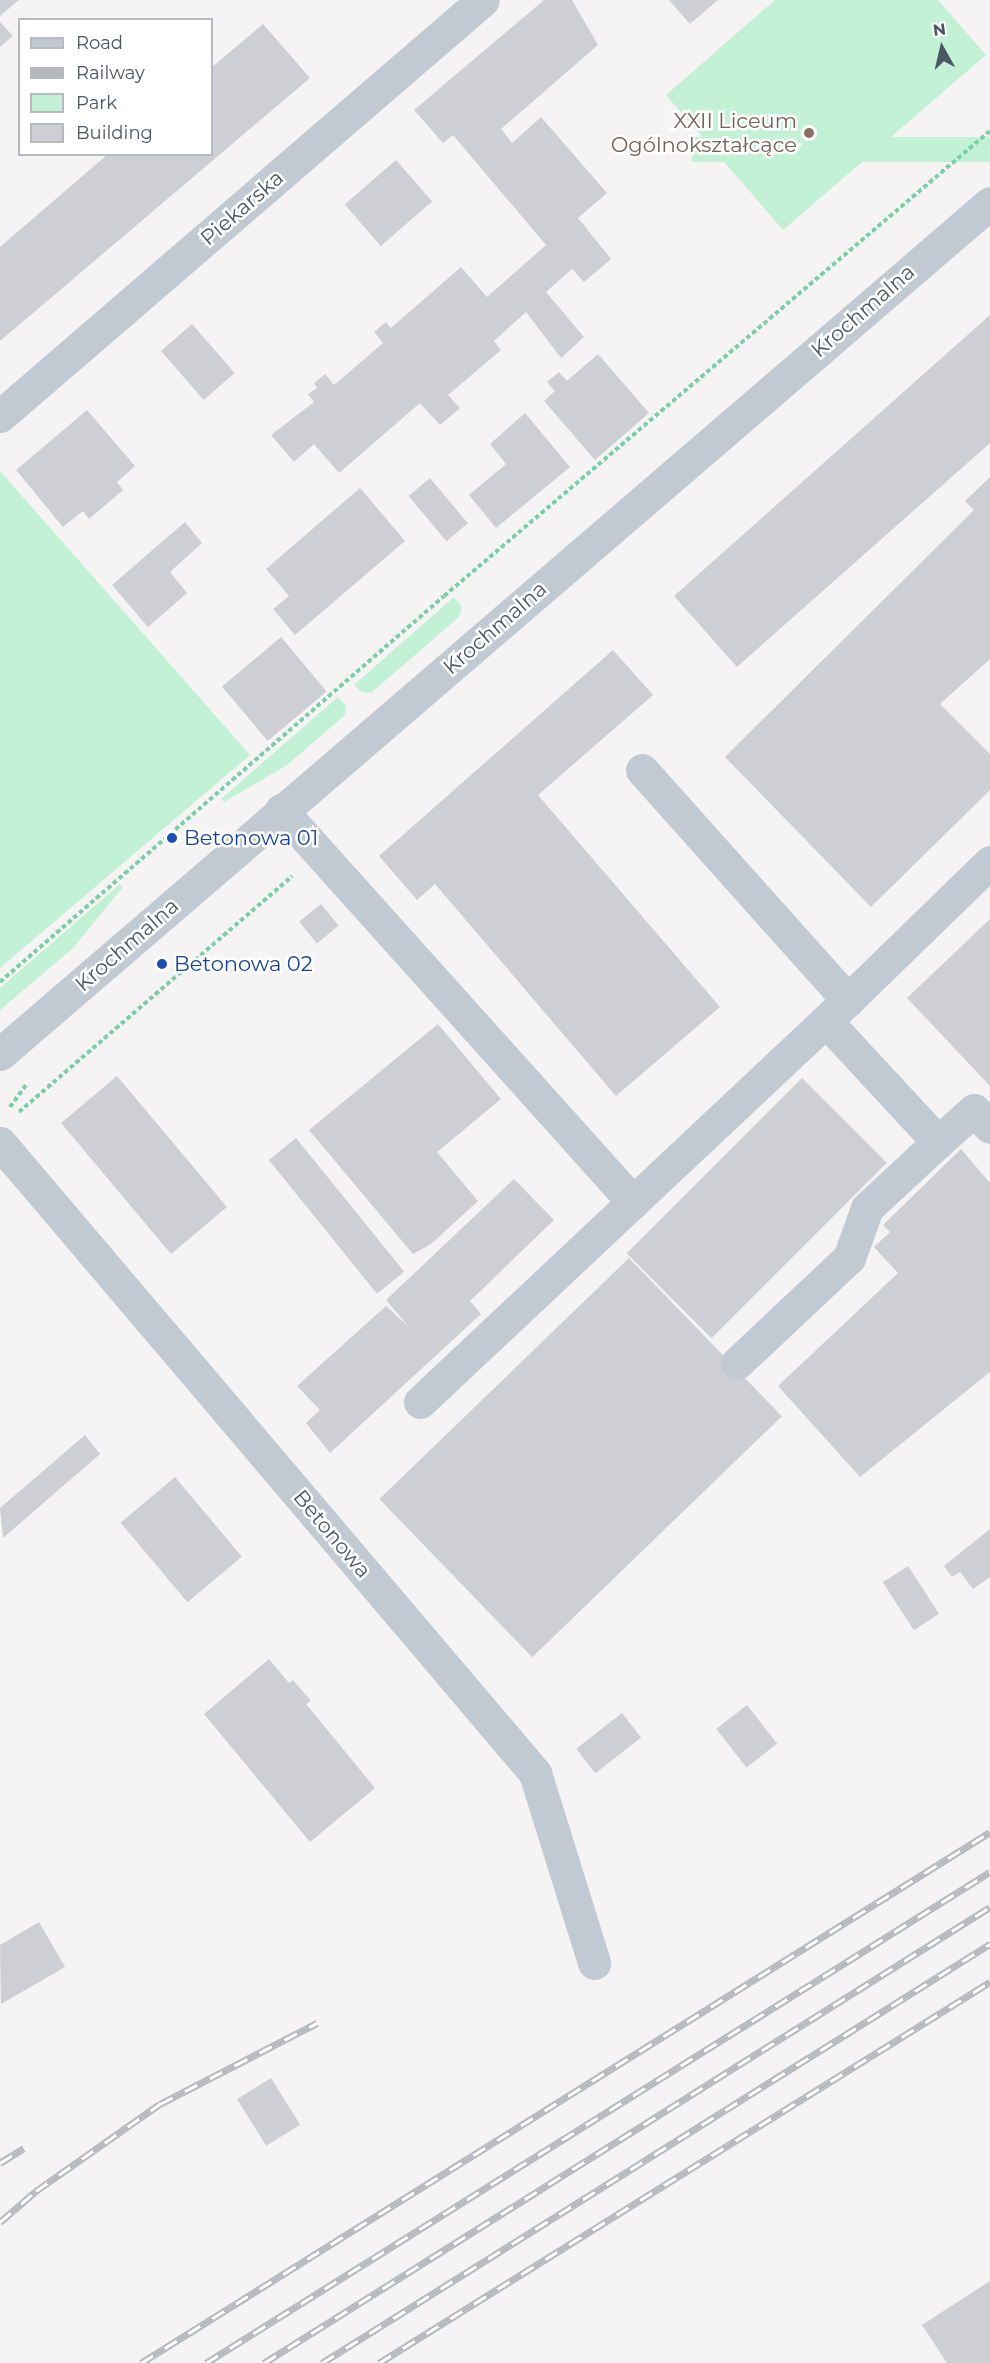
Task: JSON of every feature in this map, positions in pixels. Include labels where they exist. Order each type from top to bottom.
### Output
[{"type":"street","name":"Piekarska","points":[[0,416],[483,0]]},
{"type":"street","name":"Krochmalna","points":[[0,1054],[281,810],[990,203]]},
{"type":"street","points":[[642,770],[837,1011],[938,1142]]},
{"type":"street","points":[[281,810],[318,854],[633,1202]]},
{"type":"street","points":[[420,1402],[837,1011],[990,862]]},
{"type":"street","points":[[737,1363],[849,1258],[867,1208],[974,1110],[990,1127]]},
{"type":"street","name":"Betonowa","points":[[8,1129],[535,1773],[594,1963]]},
{"type":"path","points":[[0,982],[444,596],[990,131]]},
{"type":"path","points":[[8,1129],[318,854]]},
{"type":"green space","points":[[775,0],[938,0],[986,55],[783,230],[666,95]]},
{"type":"green space","points":[[692,137],[990,137],[990,162],[692,162]]},
{"type":"green space","points":[[0,471],[250,755],[0,968]]},
{"type":"green space","points":[[454,597],[462,607],[460,616],[371,693],[362,692],[354,685]]},
{"type":"green space","points":[[338,697],[346,706],[345,715],[287,765],[224,802],[221,799]]},
{"type":"green space","points":[[120,884],[123,887],[73,948],[0,1010],[0,988]]},
{"type":"building","points":[[0,0],[19,0],[0,16]]},
{"type":"building","points":[[544,0],[572,0],[598,45],[501,129],[512,143],[541,117],[607,193],[578,218],[611,259],[584,282],[572,269],[546,292],[584,337],[561,358],[526,312],[494,341],[501,350],[448,395],[460,408],[440,425],[420,403],[339,473],[314,444],[294,462],[271,435],[314,402],[308,394],[317,388],[314,383],[325,374],[334,385],[383,343],[374,332],[386,322],[391,328],[461,267],[487,297],[546,245],[453,135],[443,143],[414,110]]},
{"type":"building","points":[[669,0],[718,0],[690,24]]},
{"type":"building","points":[[0,22],[13,36],[0,47]]},
{"type":"building","points":[[263,24],[310,78],[0,341],[0,247],[106,156],[213,156],[213,66]]},
{"type":"building","points":[[396,160],[432,202],[381,246],[345,205]]},
{"type":"building","points":[[990,315],[990,443],[737,667],[674,596]]},
{"type":"building","points":[[192,324],[235,373],[204,400],[161,351]]},
{"type":"building","points":[[598,354],[649,413],[595,460],[544,401],[555,391],[547,382],[559,372],[567,381]]},
{"type":"building","points":[[87,410],[135,466],[117,482],[123,490],[89,519],[83,511],[63,527],[16,470]]},
{"type":"building","points":[[525,413],[570,467],[496,528],[469,495],[506,464],[490,444]]},
{"type":"building","points":[[990,477],[990,659],[940,704],[990,754],[990,790],[871,907],[725,757],[974,510],[965,501]]},
{"type":"building","points":[[430,478],[468,523],[446,541],[409,496]]},
{"type":"building","points":[[360,488],[405,541],[295,635],[273,609],[289,596],[266,569]]},
{"type":"building","points":[[185,522],[202,543],[170,572],[187,593],[148,627],[112,585]]},
{"type":"building","points":[[281,637],[327,691],[268,741],[222,686]]},
{"type":"building","points":[[613,650],[653,695],[538,795],[720,1007],[616,1096],[435,884],[417,900],[379,856]]},
{"type":"building","points":[[321,904],[339,926],[317,943],[299,922]]},
{"type":"building","points":[[990,919],[990,1086],[907,998]]},
{"type":"building","points":[[438,1024],[501,1099],[437,1152],[478,1201],[431,1244],[413,1254],[309,1130]]},
{"type":"building","points":[[117,1076],[227,1207],[171,1254],[61,1123]]},
{"type":"building","points":[[802,1078],[887,1163],[711,1338],[627,1253]]},
{"type":"building","points":[[296,1138],[404,1272],[377,1294],[269,1160]]},
{"type":"building","points":[[961,1149],[990,1183],[990,1372],[860,1477],[778,1386],[898,1273],[874,1247],[890,1232],[883,1225]]},
{"type":"building","points":[[514,1179],[554,1220],[470,1301],[481,1314],[330,1453],[306,1423],[320,1410],[297,1386],[386,1306],[410,1328],[386,1300]]},
{"type":"building","points":[[629,1258],[782,1416],[532,1657],[379,1499]]},
{"type":"building","points":[[85,1435],[100,1454],[3,1538],[0,1508]]},
{"type":"building","points":[[175,1477],[242,1557],[187,1602],[121,1523]]},
{"type":"building","points":[[990,1529],[990,1577],[973,1589],[960,1572],[952,1577],[944,1566]]},
{"type":"building","points":[[908,1566],[939,1614],[914,1630],[883,1582]]},
{"type":"building","points":[[269,1659],[289,1683],[293,1680],[311,1701],[306,1704],[375,1788],[310,1842],[204,1714]]},
{"type":"building","points":[[747,1705],[777,1744],[746,1768],[716,1729]]},
{"type":"building","points":[[622,1713],[641,1737],[595,1773],[576,1749]]},
{"type":"building","points":[[39,1922],[65,1967],[1,2004],[0,1945]]},
{"type":"building","points":[[271,2078],[300,2125],[266,2146],[237,2099]]},
{"type":"building","points":[[990,2281],[990,2363],[947,2363],[922,2325]]},
{"type":"railway","points":[[141,2363],[990,1832]]},
{"type":"railway","points":[[206,2363],[990,1872]]},
{"type":"railway","points":[[264,2363],[990,1907]]},
{"type":"railway","points":[[322,2363],[990,1944]]},
{"type":"railway","points":[[379,2363],[990,1982]]},
{"type":"railway","points":[[0,2222],[36,2191],[160,2104],[317,2023]]},
{"type":"railway","points":[[0,2163],[24,2148]]},
{"type":"place","name":"XXII Liceum Ogólnokształcące","points":[[809,133]]},
{"type":"place","name":"Betonowa 01","points":[[172,838]]},
{"type":"place","name":"Betonowa 02","points":[[162,964]]}]
